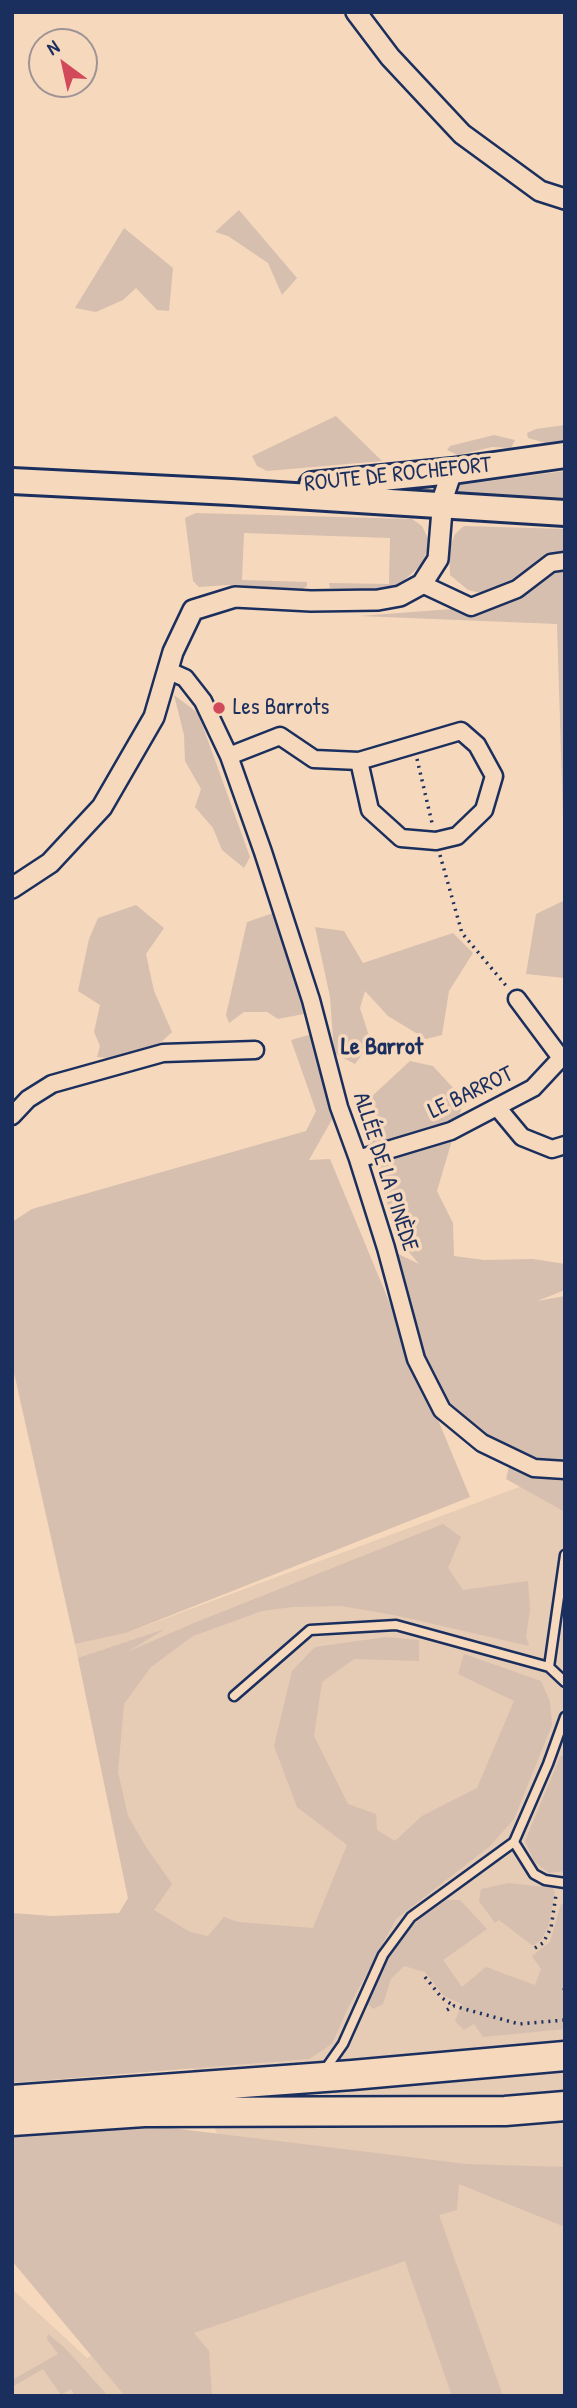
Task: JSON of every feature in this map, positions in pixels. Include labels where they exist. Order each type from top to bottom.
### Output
[{"type":"highway","points":[[12,2100],[565,2056]]},
{"type":"highway","points":[[12,2121],[144,2112],[505,2111],[565,2105]]},
{"type":"main road","name":"ROUTE DE ROCHEFORT","points":[[231,492],[452,471],[565,455]]},
{"type":"main road","name":"ROUTE DE ROCHEFORT","points":[[12,481],[565,513]]},
{"type":"street","points":[[356,12],[390,57],[462,134],[540,191],[565,199]]},
{"type":"street","points":[[12,888],[50,863],[102,807],[154,717],[173,652],[193,610],[235,597],[311,601],[377,600],[400,596],[422,584],[438,559],[442,505],[452,471]]},
{"type":"street","points":[[422,584],[471,607],[517,589],[551,563],[565,561]]},
{"type":"street","name":"ALLÉE DE LA PINÈDE","points":[[167,670],[185,678],[204,701],[229,756],[311,1000],[339,1107],[386,1248],[416,1359],[442,1410],[482,1443],[534,1468],[565,1470]]},
{"type":"street","points":[[229,756],[280,736],[314,759],[359,761],[461,732],[477,745],[494,776],[484,810],[457,836],[436,841],[401,838],[370,810],[359,761]]},
{"type":"street","name":"LE BARROT","points":[[358,1159],[451,1131],[533,1088],[561,1058],[517,999]]},
{"type":"street","points":[[12,1116],[28,1098],[52,1084],[163,1053],[256,1049]]},
{"type":"street","points":[[497,1107],[522,1137],[552,1149],[565,1145]]},
{"type":"lane","points":[[549,1667],[565,1555]]},
{"type":"lane","points":[[234,1696],[310,1630],[396,1625],[549,1667],[565,1682]]},
{"type":"lane","points":[[319,2077],[343,2045],[383,1955],[411,1917],[514,1842],[565,1717]]},
{"type":"lane","points":[[514,1842],[534,1874],[545,1880],[561,1882]]},
{"type":"path","points":[[414,744],[436,841],[462,933],[517,999]]},
{"type":"path","points":[[535,1948],[543,1943],[551,1927],[561,1882]]},
{"type":"path","points":[[425,1977],[442,1998],[454,2006],[519,2024],[565,2020]]},
{"type":"path","points":[[447,2010],[454,2006]]},
{"type":"shaded area","points":[[239,210],[297,278],[282,295],[268,263],[228,236],[215,232]]},
{"type":"shaded area","points":[[124,228],[173,268],[169,311],[157,310],[136,288],[123,300],[96,312],[75,308]]},
{"type":"shaded area","points":[[336,416],[382,461],[267,471],[257,466],[252,456]]},
{"type":"shaded area","points":[[565,425],[565,441],[549,444],[528,438],[527,433],[536,429]]},
{"type":"shaded area","points":[[494,435],[515,440],[511,448],[492,447],[458,455],[447,450],[450,446]]},
{"type":"shaded area","points":[[565,471],[565,505],[377,496],[459,485]]},
{"type":"shaded area","points":[[196,513],[412,519],[422,526],[430,542],[422,564],[399,585],[383,589],[330,588],[329,583],[389,584],[390,538],[244,533],[242,580],[307,582],[307,586],[303,589],[228,585],[199,587],[193,581],[185,518]]},
{"type":"shaded area","points":[[464,526],[565,529],[565,551],[509,585],[485,594],[468,590],[450,575],[449,550],[455,534]]},
{"type":"shaded area","points":[[565,561],[565,882],[557,624],[360,616],[504,605],[526,583]]},
{"type":"shaded area","points":[[174,695],[198,713],[250,857],[244,868],[222,850],[213,828],[195,807],[201,789],[185,761],[184,735]]},
{"type":"shaded area","points":[[565,900],[565,978],[526,974],[536,914]]},
{"type":"shaded area","points":[[136,905],[164,928],[146,954],[154,991],[172,1032],[159,1044],[109,1058],[97,1057],[100,1046],[94,1032],[100,1005],[78,991],[89,939],[98,918]]},
{"type":"shaded area","points":[[282,910],[314,1012],[278,1019],[267,1012],[244,1012],[229,1023],[226,1015],[247,922]]},
{"type":"shaded area","points":[[315,927],[344,931],[363,963],[453,933],[473,953],[449,991],[442,1035],[426,1039],[388,1016],[365,991],[360,1008],[371,1042],[355,1064],[334,1053],[330,997]]},
{"type":"shaded area","points":[[319,1032],[339,1107],[309,1160],[330,1159],[470,1497],[126,1633],[75,1644],[12,1364],[12,1222],[32,1209],[306,1131],[316,1111],[291,1040]]},
{"type":"shaded area","points":[[410,1061],[433,1066],[464,1100],[437,1191],[453,1223],[454,1256],[484,1260],[533,1259],[565,1264],[565,1290],[537,1301],[565,1296],[565,1512],[506,1479],[511,1458],[467,1438],[431,1382],[386,1248],[419,1264],[397,1238],[365,1125],[370,1098]]},
{"type":"shaded area","points":[[565,1470],[565,2396],[12,2396],[12,2289],[87,2358],[268,2269],[128,1898],[75,1644],[126,1633]]},
{"type":"shaded area","points":[[443,1524],[461,1537],[448,1568],[463,1590],[528,1581],[530,1610],[526,1636],[529,1646],[394,1615],[341,1606],[262,1611],[193,1636],[151,1667],[124,1704],[118,1772],[128,1816],[172,1884],[154,1910],[190,1932],[208,1936],[224,1917],[238,1922],[313,1928],[347,1845],[297,1807],[274,1746],[292,1671],[315,1647],[386,1637],[419,1640],[419,1661],[354,1659],[322,1682],[314,1736],[348,1804],[376,1814],[377,1830],[395,1841],[422,1816],[477,1788],[514,1701],[458,1674],[464,1654],[541,1681],[550,1702],[552,1725],[514,1819],[490,1846],[396,1919],[348,2008],[332,2044],[309,2059],[12,2083],[12,1913],[52,1916],[119,1913],[128,1898],[78,1658],[165,1629],[127,1652]]},
{"type":"shaded area","points":[[565,1754],[565,1838],[562,1843],[565,1845],[565,1871],[549,1873],[534,1861],[525,1841],[560,1757]]},
{"type":"shaded area","points":[[509,1883],[553,1888],[555,1892],[548,1928],[541,1940],[533,1946],[499,1920],[495,1923],[479,1901],[481,1889]]},
{"type":"shaded area","points":[[446,1900],[460,1900],[487,1929],[443,1960],[462,1987],[486,1967],[535,1985],[541,1969],[532,1956],[550,1942],[561,1904],[565,1904],[565,2029],[483,2037],[474,2024],[464,2030],[455,2021],[462,2004],[444,1996],[425,1972],[404,1966],[391,1979],[383,2004],[373,2009],[367,2003],[383,1960],[399,1939],[424,1915]]},
{"type":"shaded area","points":[[147,2125],[466,2164],[565,2167],[565,2227],[459,2184],[457,2210],[439,2215],[503,2396],[452,2396],[405,2261],[194,2333],[209,2351],[212,2396],[125,2396],[12,2261],[12,2137]]},
{"type":"shaded area","points":[[48,2334],[65,2348],[108,2396],[75,2396],[71,2389],[61,2395],[43,2369],[12,2387],[12,2380],[58,2354],[47,2339]]},
{"type":"place","name":"Les Barrots","points":[[219,708]]},
{"type":"district","name":"Le Barrot","points":[[382,1048]]}]
